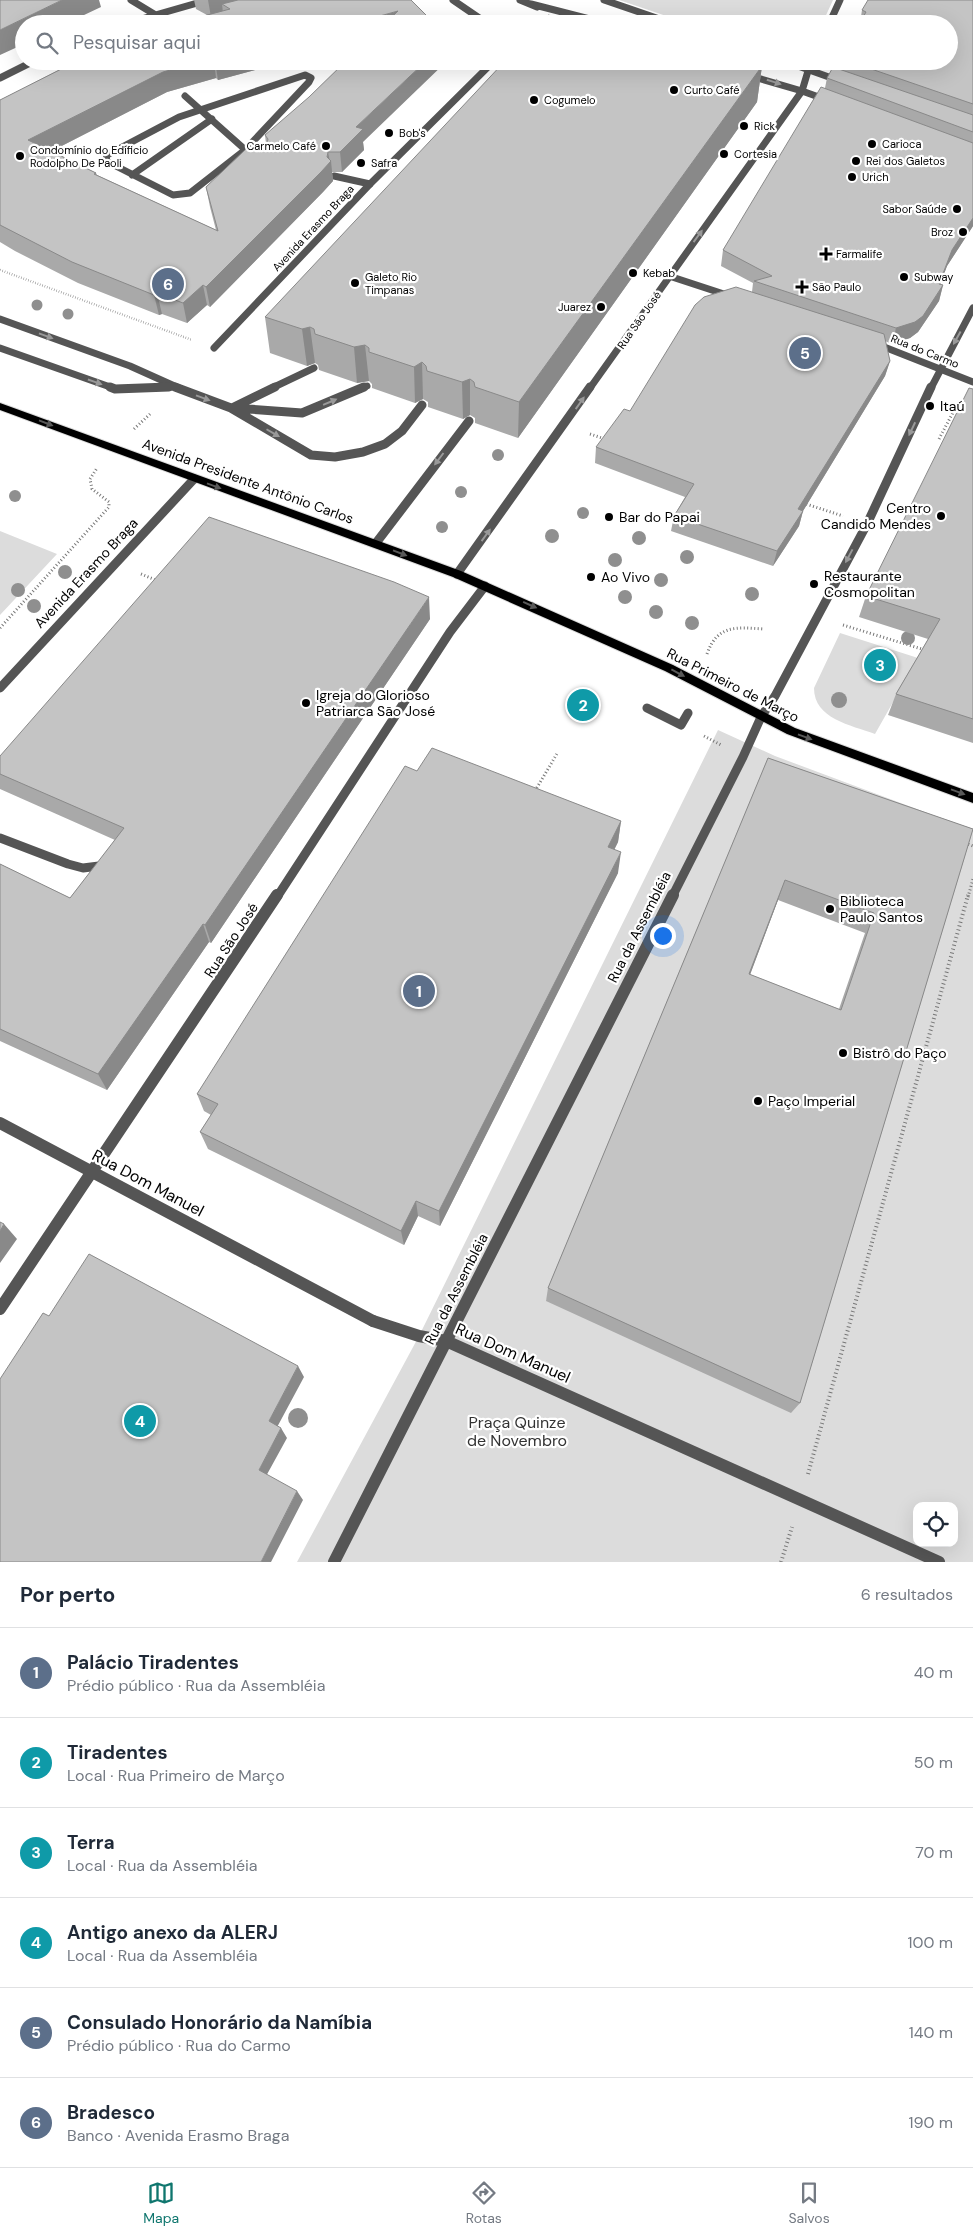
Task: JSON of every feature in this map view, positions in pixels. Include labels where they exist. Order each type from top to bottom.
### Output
[{"type":"main road","name":"Avenida Presidente Antônio Carlos","points":[[0,406],[194,479],[376,543],[485,586]]},
{"type":"main road","name":"Rua Primeiro de Março","points":[[485,586],[669,668],[791,732],[973,798]]},
{"type":"street","points":[[131,0],[154,14]]},
{"type":"street","points":[[151,15],[208,0]]},
{"type":"street","points":[[453,0],[475,15]]},
{"type":"street","points":[[520,0],[574,15]]},
{"type":"street","points":[[604,0],[648,15]]},
{"type":"street","points":[[833,15],[840,0]]},
{"type":"street","points":[[531,4],[551,15]]},
{"type":"street","points":[[0,78],[16,70]]},
{"type":"street","name":"Avenida Erasmo Braga","points":[[214,348],[370,184],[485,70]]},
{"type":"street","points":[[808,70],[846,83]]},
{"type":"street","name":"Rua São José","points":[[457,574],[802,91],[808,70]]},
{"type":"street","points":[[739,73],[802,91],[834,103]]},
{"type":"street","points":[[309,76],[311,78],[309,82],[245,150],[190,193],[173,195],[106,161],[107,155],[179,116],[309,76]]},
{"type":"street","points":[[186,96],[253,157],[260,158]]},
{"type":"street","points":[[132,174],[212,119]]},
{"type":"street","points":[[334,176],[370,184]]},
{"type":"street","points":[[669,276],[734,297]]},
{"type":"street","name":"Rua da Assembléia","points":[[334,1562],[743,757],[761,717],[775,696],[867,524],[940,368],[973,308]]},
{"type":"street","points":[[0,319],[130,366],[175,387],[231,408],[311,455],[335,457],[363,452],[385,444],[402,431],[422,405]]},
{"type":"street","name":"Rua do Carmo","points":[[865,340],[973,382]]},
{"type":"street","points":[[0,348],[115,389],[175,387]]},
{"type":"street","points":[[231,408],[314,368]]},
{"type":"street","points":[[231,408],[302,413],[366,386]]},
{"type":"street","points":[[376,543],[469,420]]},
{"type":"street","name":"Avenida Erasmo Braga","points":[[0,688],[194,479]]},
{"type":"street","name":"Rua São José","points":[[0,1309],[92,1174],[450,632],[485,586]]},
{"type":"street","points":[[647,708],[681,725],[688,714]]},
{"type":"street","points":[[0,838],[68,864],[83,868],[99,866]]},
{"type":"street","name":"Rua Dom Manuel","points":[[0,1123],[92,1174],[373,1321],[419,1336],[446,1341],[939,1562]]},
{"type":"path","points":[[0,270],[214,348]]},
{"type":"path","points":[[0,628],[75,547],[108,507],[108,502],[92,489],[90,479],[98,466]]},
{"type":"path","points":[[801,502],[867,524]]},
{"type":"path","points":[[139,573],[161,583]]},
{"type":"path","points":[[847,617],[843,626],[927,651]]},
{"type":"path","points":[[706,654],[714,638],[725,631],[744,628],[762,629]]},
{"type":"path","points":[[681,725],[743,757]]},
{"type":"path","points":[[534,793],[558,752]]},
{"type":"path","points":[[964,843],[973,846]]},
{"type":"path","points":[[781,1562],[801,1500],[973,879]]},
{"type":"green space","points":[[619,0],[833,0],[826,15],[663,15]]},
{"type":"green space","points":[[0,531],[57,554],[0,615]]},
{"type":"green space","points":[[840,633],[918,658],[875,734],[845,724],[827,714],[820,707],[816,699],[814,688]]},
{"type":"green space","name":"Praça Quinze de Novembro","points":[[718,730],[775,756],[973,830],[973,1562],[297,1562],[419,1336]],"holes":[[[762,780],[927,968],[546,1301]]]},
{"type":"building","points":[[0,0],[62,0],[31,15],[15,15],[15,23],[0,30]]},
{"type":"building","points":[[238,0],[411,0],[426,15],[394,15],[398,11],[384,15],[207,15],[230,9],[222,4]]},
{"type":"building","points":[[868,0],[973,0],[973,104],[874,70],[958,70],[958,15],[864,15],[866,12],[862,10]]},
{"type":"building","points":[[59,70],[170,70],[28,140],[96,173],[94,174],[218,231],[206,187],[246,149],[256,144],[267,144],[268,139],[265,135],[337,70],[416,70],[356,127],[363,129],[340,152],[328,152],[327,157],[331,161],[206,287],[203,285],[183,303],[157,293],[154,295],[72,262],[0,225],[0,100]]},
{"type":"building","points":[[497,70],[759,70],[519,402],[475,387],[474,382],[470,379],[462,382],[427,371],[426,366],[422,362],[414,367],[369,352],[369,348],[365,345],[354,347],[315,334],[314,329],[310,327],[302,329],[265,317]]},
{"type":"building","points":[[831,70],[842,70],[973,115],[973,132],[827,78]]},
{"type":"building","points":[[821,87],[973,143],[973,218],[952,250],[939,284],[943,285],[923,316],[915,322],[896,328],[754,281],[772,276],[723,250]]},
{"type":"building","points":[[736,287],[884,334],[890,361],[798,509],[803,511],[777,551],[674,516],[694,484],[596,447],[624,409],[630,411],[695,305],[704,297]]},
{"type":"building","name":"Centro Candido Mendes","points":[[969,388],[973,389],[973,719],[896,694],[940,619],[866,596]]},
{"type":"building","points":[[209,517],[394,582],[429,597],[205,925],[203,924],[98,1074],[0,1029],[0,864],[70,898],[124,828],[0,774],[0,756]]},
{"type":"building","points":[[432,748],[621,821],[608,847],[621,852],[439,1211],[416,1201],[401,1231],[200,1132],[218,1104],[197,1094],[405,766],[417,771]]},
{"type":"building","name":"Paço Imperial","points":[[768,758],[973,829],[800,1403],[548,1288]],"holes":[[[785,880],[874,913],[841,1010],[749,974]]]},
{"type":"building","points":[[0,1222],[4,1224],[0,1231]]},
{"type":"building","points":[[89,1254],[298,1366],[269,1421],[281,1428],[259,1470],[297,1491],[261,1562],[0,1562],[0,1379],[43,1313],[49,1316]]},
{"type":"place","name":"Curto Café","points":[[674,90]]},
{"type":"place","name":"Cogumelo","points":[[534,100]]},
{"type":"place","name":"Rick","points":[[744,126]]},
{"type":"place","name":"Bob's","points":[[389,133]]},
{"type":"place","name":"Carioca","points":[[872,144]]},
{"type":"place","name":"Carmelo Café","points":[[326,146]]},
{"type":"place","name":"Cortesia","points":[[724,154]]},
{"type":"place","name":"Condomínio do Edíficio Rodolpho De Paoli","points":[[20,156]]},
{"type":"place","name":"Rei dos Galetos","points":[[856,161]]},
{"type":"place","name":"Safra","points":[[361,163]]},
{"type":"place","name":"Urich","points":[[852,177]]},
{"type":"place","name":"Sabor Saúde","points":[[957,209]]},
{"type":"place","name":"Broz","points":[[963,232]]},
{"type":"place","name":"Farmalife","points":[[826,254]]},
{"type":"place","name":"Kebab","points":[[633,273]]},
{"type":"place","name":"Subway","points":[[904,277]]},
{"type":"place","name":"Galeto Rio Timpanas","points":[[355,283]]},
{"type":"place","name":"Bradesco","points":[[168,284]]},
{"type":"place","name":"São Paulo","points":[[802,287]]},
{"type":"place","name":"Juarez","points":[[601,307]]},
{"type":"place","name":"Consulado Honorário da Namíbia","points":[[805,353]]},
{"type":"place","name":"Itaú","points":[[930,406]]},
{"type":"place","name":"Centro Candido Mendes","points":[[941,516]]},
{"type":"place","name":"Bar do Papai","points":[[609,517]]},
{"type":"place","name":"Ao Vivo","points":[[591,577]]},
{"type":"place","name":"Restaurante Cosmopolitan","points":[[814,584]]},
{"type":"place","name":"Terra","points":[[880,665]]},
{"type":"place","name":"Igreja do Glorioso Patriarca São José","points":[[306,703]]},
{"type":"place","name":"Tiradentes","points":[[583,705]]},
{"type":"place","name":"Biblioteca Paulo Santos","points":[[830,909]]},
{"type":"place","name":"Palácio Tiradentes","points":[[419,991]]},
{"type":"place","name":"Bistrô do Paço","points":[[843,1053]]},
{"type":"place","name":"Paço Imperial","points":[[758,1101]]},
{"type":"place","name":"Antigo anexo da ALERJ","points":[[140,1421]]}]
